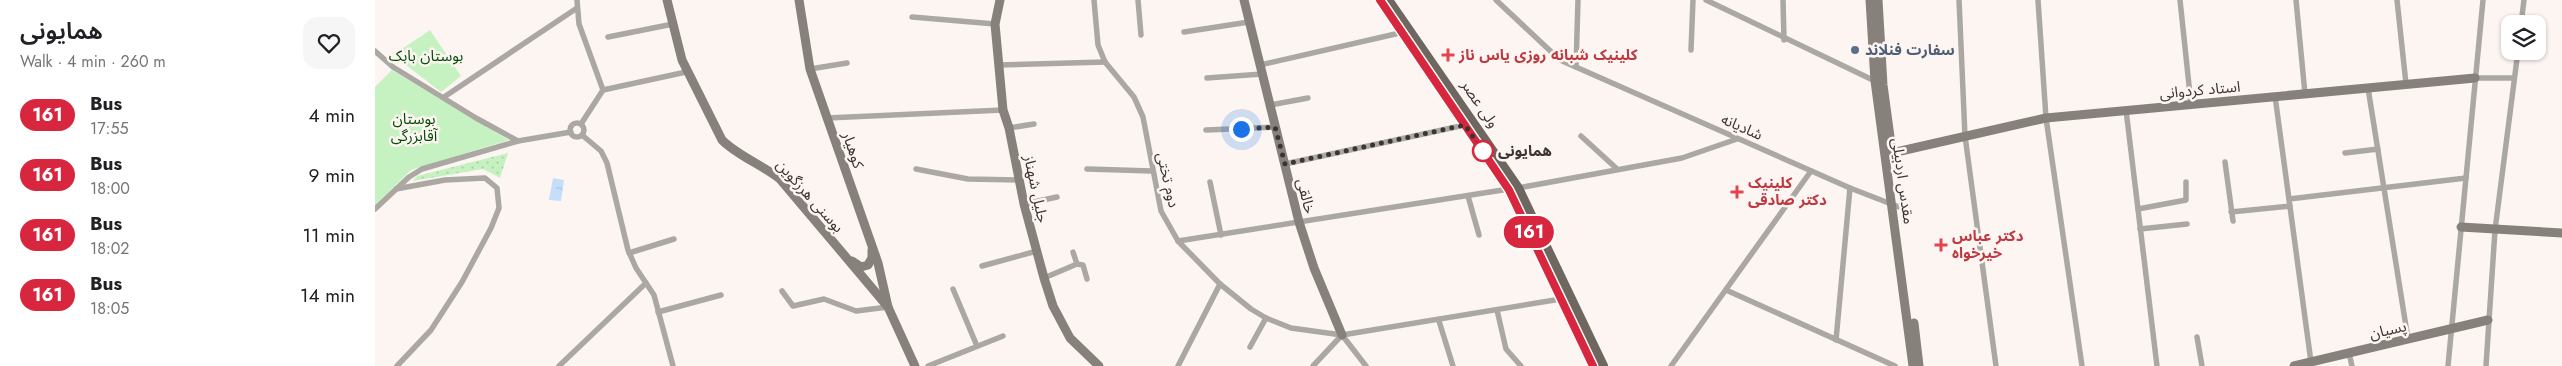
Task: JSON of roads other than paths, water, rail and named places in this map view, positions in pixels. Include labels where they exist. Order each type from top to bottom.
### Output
[{"type":"main road","name":"ولی عصر","points":[[1381,0],[1465,125],[1514,189],[1561,298],[1593,366]]},
{"type":"main road","name":"ولی عصر","points":[[1389,0],[1514,189],[1603,366]]},
{"type":"street","points":[[577,0],[579,24],[603,90]]},
{"type":"street","name":"بوسنی هرزگوین","points":[[667,0],[686,72],[721,140],[730,148],[762,165],[780,179],[888,307]]},
{"type":"street","name":"کوهیار","points":[[799,0],[811,70],[871,245],[888,307]]},
{"type":"street","name":"جلیل شهناز","points":[[1001,0],[995,24],[1003,110],[1009,128],[1024,204],[1043,278],[1062,324],[1071,338],[1099,366]]},
{"type":"street","name":"دوم تختی","points":[[1094,0],[1098,45],[1105,62],[1138,105],[1143,117],[1161,211],[1178,241],[1220,284],[1266,318],[1307,331],[1342,335],[1561,298]]},
{"type":"street","points":[[1138,0],[1141,36]]},
{"type":"street","name":"خالقی","points":[[1244,0],[1299,222],[1314,268],[1342,335]]},
{"type":"street","name":"شادیانه","points":[[1496,0],[1560,60],[1896,207]]},
{"type":"street","points":[[1575,67],[1578,0]]},
{"type":"street","points":[[1691,50],[1693,0]]},
{"type":"street","points":[[1706,0],[1785,40],[1879,83]]},
{"type":"street","points":[[1783,0],[1785,40]]},
{"type":"street","name":"مقدس اردبیلی","points":[[1870,0],[1879,83],[1919,366]]},
{"type":"street","name":"مقدس اردبیلی","points":[[1878,0],[1879,83]]},
{"type":"street","points":[[1959,0],[1965,136],[1996,366]]},
{"type":"street","points":[[2039,0],[2046,118],[2082,366]]},
{"type":"street","points":[[2180,0],[2191,104]]},
{"type":"street","points":[[2296,0],[2305,94]]},
{"type":"street","points":[[2397,0],[2406,84]]},
{"type":"street","points":[[2448,366],[2483,0]]},
{"type":"street","points":[[2522,15],[2525,0]]},
{"type":"street","points":[[444,97],[577,8]]},
{"type":"street","points":[[912,17],[995,24]]},
{"type":"street","points":[[1184,32],[1249,22]]},
{"type":"street","points":[[608,37],[673,24]]},
{"type":"street","points":[[1207,78],[1261,69],[1404,32]]},
{"type":"street","points":[[375,51],[393,67],[476,118],[518,141]]},
{"type":"street","points":[[2486,366],[2487,320],[2495,230],[2517,60]]},
{"type":"street","points":[[998,65],[1105,62]]},
{"type":"street","points":[[811,70],[847,63]]},
{"type":"street","points":[[581,124],[603,90],[686,72]]},
{"type":"street","name":"استاد کردوانی","points":[[1889,154],[2046,118],[2475,78],[2514,78]]},
{"type":"street","points":[[2368,88],[2408,339]]},
{"type":"street","points":[[2275,96],[2311,362]]},
{"type":"street","points":[[1270,105],[1308,98]]},
{"type":"street","points":[[827,118],[1003,110]]},
{"type":"street","points":[[2126,110],[2157,366]]},
{"type":"street","points":[[571,132],[573,124],[581,124]]},
{"type":"street","points":[[581,124],[584,128],[582,135]]},
{"type":"street","points":[[1009,128],[1034,124]]},
{"type":"street","points":[[1285,164],[1465,125]]},
{"type":"street","points":[[1205,130],[1275,127]]},
{"type":"street","points":[[375,210],[409,177],[423,169],[518,141],[571,132]]},
{"type":"street","points":[[571,132],[574,136],[582,135],[601,151],[607,163],[629,253],[654,295],[673,366]]},
{"type":"street","points":[[1581,136],[1616,168]]},
{"type":"street","points":[[1178,241],[1514,189],[1616,168],[1682,158],[1737,138]]},
{"type":"street","points":[[2345,153],[2378,149]]},
{"type":"street","points":[[2225,162],[2233,221]]},
{"type":"street","points":[[915,169],[967,180],[1019,180]]},
{"type":"street","points":[[1087,169],[1152,171]]},
{"type":"street","points":[[1671,366],[1811,171]]},
{"type":"street","points":[[396,189],[445,180],[485,178],[497,188],[499,208],[491,228],[462,282],[431,330],[397,366]]},
{"type":"street","points":[[2289,199],[2466,178]]},
{"type":"street","points":[[1210,182],[1221,235]]},
{"type":"street","points":[[2138,209],[2186,200],[2186,182]]},
{"type":"street","points":[[1836,340],[1850,188]]},
{"type":"street","points":[[1468,196],[1479,235]]},
{"type":"street","points":[[1024,204],[1057,197]]},
{"type":"street","points":[[2231,212],[2290,206]]},
{"type":"street","name":"مقدس اردبیلی","points":[[1896,207],[1913,366]]},
{"type":"street","points":[[2141,229],[2187,224]]},
{"type":"street","points":[[2461,226],[2495,230],[2562,233]]},
{"type":"street","points":[[629,253],[674,239]]},
{"type":"street","points":[[847,258],[861,267],[869,265],[872,258],[871,245]]},
{"type":"street","points":[[982,266],[1037,251]]},
{"type":"street","points":[[1073,252],[1077,264]]},
{"type":"street","points":[[1043,278],[1077,264],[1083,265],[1087,279]]},
{"type":"street","points":[[559,366],[646,283]]},
{"type":"street","points":[[1178,366],[1220,284]]},
{"type":"street","points":[[953,289],[977,346]]},
{"type":"street","points":[[1726,290],[1895,366]]},
{"type":"street","points":[[783,291],[793,306],[824,299],[856,311],[888,307],[915,366]]},
{"type":"street","points":[[658,312],[721,295]]},
{"type":"street","points":[[1497,310],[1506,349],[1521,366]]},
{"type":"street","points":[[1250,347],[1266,318]]},
{"type":"street","points":[[1439,320],[1453,366]]},
{"type":"street","name":"پسیان","points":[[2294,366],[2487,320]]},
{"type":"street","points":[[1313,366],[1342,335],[1366,366]]},
{"type":"street","points":[[928,366],[1003,336]]},
{"type":"street","points":[[2197,337],[2202,366]]},
{"type":"street","points":[[2349,353],[2352,366]]},
{"type":"water","points":[[553,178],[564,180],[561,201],[549,200]]},
{"type":"place","name":"سفارت فنلاند","points":[[1855,50]]},
{"type":"place","name":"کلینیک شبانه روزی یاس ناز","points":[[1448,55]]},
{"type":"place","name":"همایونی","points":[[1483,151]]},
{"type":"place","name":"کلینیک دکتر صادقی","points":[[1737,192]]},
{"type":"place","name":"دکتر عباس خیرخواه","points":[[1941,245]]},
{"type":"park label","name":"بوستان بابک","points":[[426,56]]},
{"type":"park label","name":"بوستان آقابزرگی","points":[[414,128]]}]
